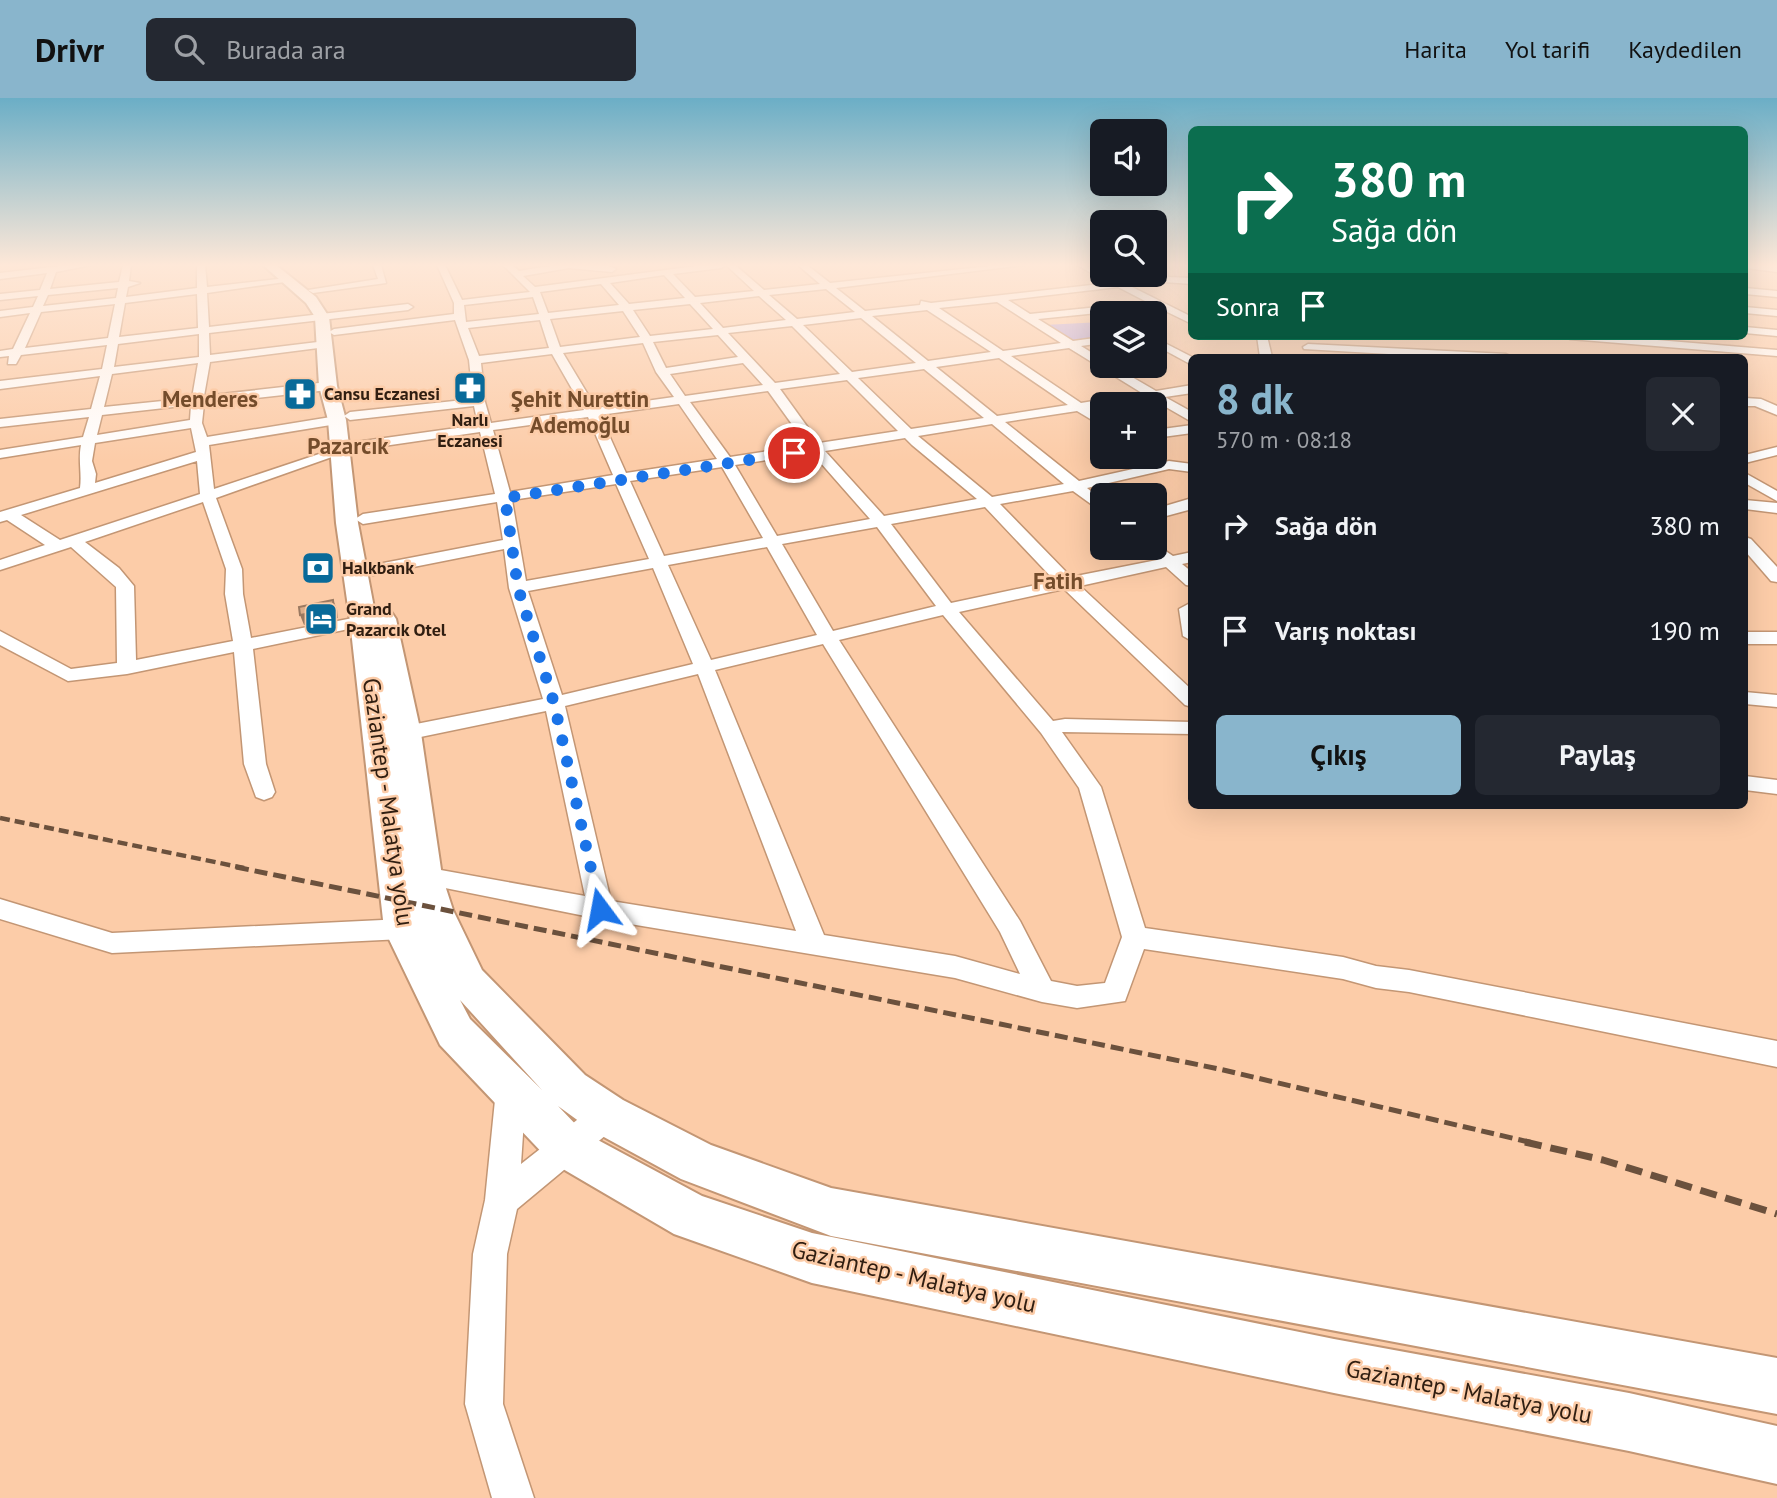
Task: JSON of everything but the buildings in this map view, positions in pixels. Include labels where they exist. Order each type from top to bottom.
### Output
[{"type":"highway","name":"Gaziantep - Malatya yolu","points":[[321,348],[363,520],[406,733],[424,876],[434,910],[467,981],[569,1089],[607,1115],[698,1163],[831,1212],[1777,1386]]},
{"type":"highway","name":"Gaziantep - Malatya yolu","points":[[321,348],[363,621],[403,929],[455,1032],[567,1147],[691,1217],[812,1258],[1334,1366],[1629,1422],[1777,1455]]},
{"type":"street","points":[[0,384],[28,330]]},
{"type":"street","points":[[87,489],[89,474],[85,461],[107,372],[114,330]]},
{"type":"street","points":[[290,330],[321,348],[486,428],[1090,342]]},
{"type":"street","points":[[0,565],[206,494],[337,330]]},
{"type":"street","points":[[0,423],[18,421],[42,413],[97,412],[199,401],[358,330]]},
{"type":"street","points":[[0,384],[55,383],[107,372],[321,348],[413,330]]},
{"type":"street","points":[[465,330],[475,360],[480,401],[505,498],[518,588],[554,703],[600,909]]},
{"type":"street","points":[[549,330],[556,351],[592,412],[704,666],[814,944]]},
{"type":"street","points":[[641,330],[663,372],[727,463],[828,638],[1011,928],[1042,991]]},
{"type":"street","points":[[475,360],[717,330]]},
{"type":"street","points":[[424,876],[600,909],[955,967],[1042,991],[1077,997],[1115,993],[1135,937],[1090,787],[1048,728],[947,610],[881,522],[817,450],[771,386],[720,330]]},
{"type":"street","points":[[803,330],[910,435],[988,501],[1068,584],[1188,698]]},
{"type":"street","points":[[881,330],[1090,498]]},
{"type":"street","points":[[964,330],[1090,414]]},
{"type":"street","points":[[1047,330],[1090,357]]},
{"type":"street","points":[[1749,330],[1777,333]]},
{"type":"street","points":[[202,332],[205,360],[199,382],[196,423],[206,494],[234,569],[234,594],[243,645],[255,764],[264,792]]},
{"type":"street","points":[[0,354],[202,332],[321,348],[480,401]]},
{"type":"street","points":[[1680,340],[1708,341],[1777,353]]},
{"type":"street","points":[[1309,347],[1473,354]]},
{"type":"street","points":[[5,515],[201,449],[321,348]]},
{"type":"street","points":[[1167,348],[1188,360]]},
{"type":"street","points":[[663,372],[746,359]]},
{"type":"street","points":[[1127,378],[1151,392]]},
{"type":"street","points":[[1167,392],[1188,390]]},
{"type":"street","points":[[1167,402],[1188,415]]},
{"type":"street","points":[[1748,402],[1777,411]]},
{"type":"street","points":[[363,520],[817,450],[1090,403]]},
{"type":"street","points":[[0,473],[4,454],[18,421]]},
{"type":"street","points":[[4,454],[196,423]]},
{"type":"street","points":[[1167,432],[1188,430]]},
{"type":"street","points":[[1748,458],[1777,451]]},
{"type":"street","points":[[518,588],[656,560],[1075,486],[1169,465],[1188,467]]},
{"type":"street","points":[[1748,480],[1777,497]]},
{"type":"street","points":[[1748,505],[1777,508]]},
{"type":"street","points":[[1167,511],[1188,506]]},
{"type":"street","points":[[5,515],[65,542],[113,572],[125,586],[127,668]]},
{"type":"street","points":[[373,570],[511,543]]},
{"type":"street","points":[[1748,545],[1777,577]]},
{"type":"street","points":[[406,733],[554,703],[947,610],[1188,558]]},
{"type":"street","points":[[1167,560],[1188,578]]},
{"type":"street","points":[[0,638],[68,675],[127,668],[363,621]]},
{"type":"street","points":[[1748,638],[1777,638]]},
{"type":"street","points":[[1748,698],[1777,701]]},
{"type":"street","points":[[1048,728],[1065,725],[1188,728]]},
{"type":"street","points":[[1748,783],[1777,787]]},
{"type":"street","points":[[0,909],[111,943],[403,929]]},
{"type":"street","points":[[1135,937],[1343,968],[1376,977],[1409,981],[1777,1054]]},
{"type":"street","points":[[511,1090],[502,1200],[489,1254],[484,1404],[513,1498]]},
{"type":"street","points":[[502,1200],[607,1115]]},
{"type":"shaded area","points":[[1053,330],[1090,330],[1090,340],[1073,342]]},
{"type":"railway","points":[[0,818],[244,868]]},
{"type":"railway","points":[[236,867],[1219,1069],[1533,1143]]},
{"type":"railway","points":[[1525,1142],[1603,1160],[1777,1214]]},
{"type":"place","name":"Narlı Eczanesi","points":[[470,388]]},
{"type":"place","name":"Cansu Eczanesi","points":[[300,394]]},
{"type":"place","name":"Halkbank","points":[[318,568]]},
{"type":"place","name":"Grand Pazarcık Otel","points":[[321,619]]},
{"type":"district","name":"Menderes","points":[[210,399]]},
{"type":"district","name":"Şehit Nurettin Ademoğlu","points":[[580,412]]},
{"type":"district","name":"Pazarcık","points":[[348,446]]},
{"type":"district","name":"Fatih","points":[[1058,581]]},
{"type":"route","points":[[600,909],[554,703],[518,588],[505,498],[794,453]]}]
